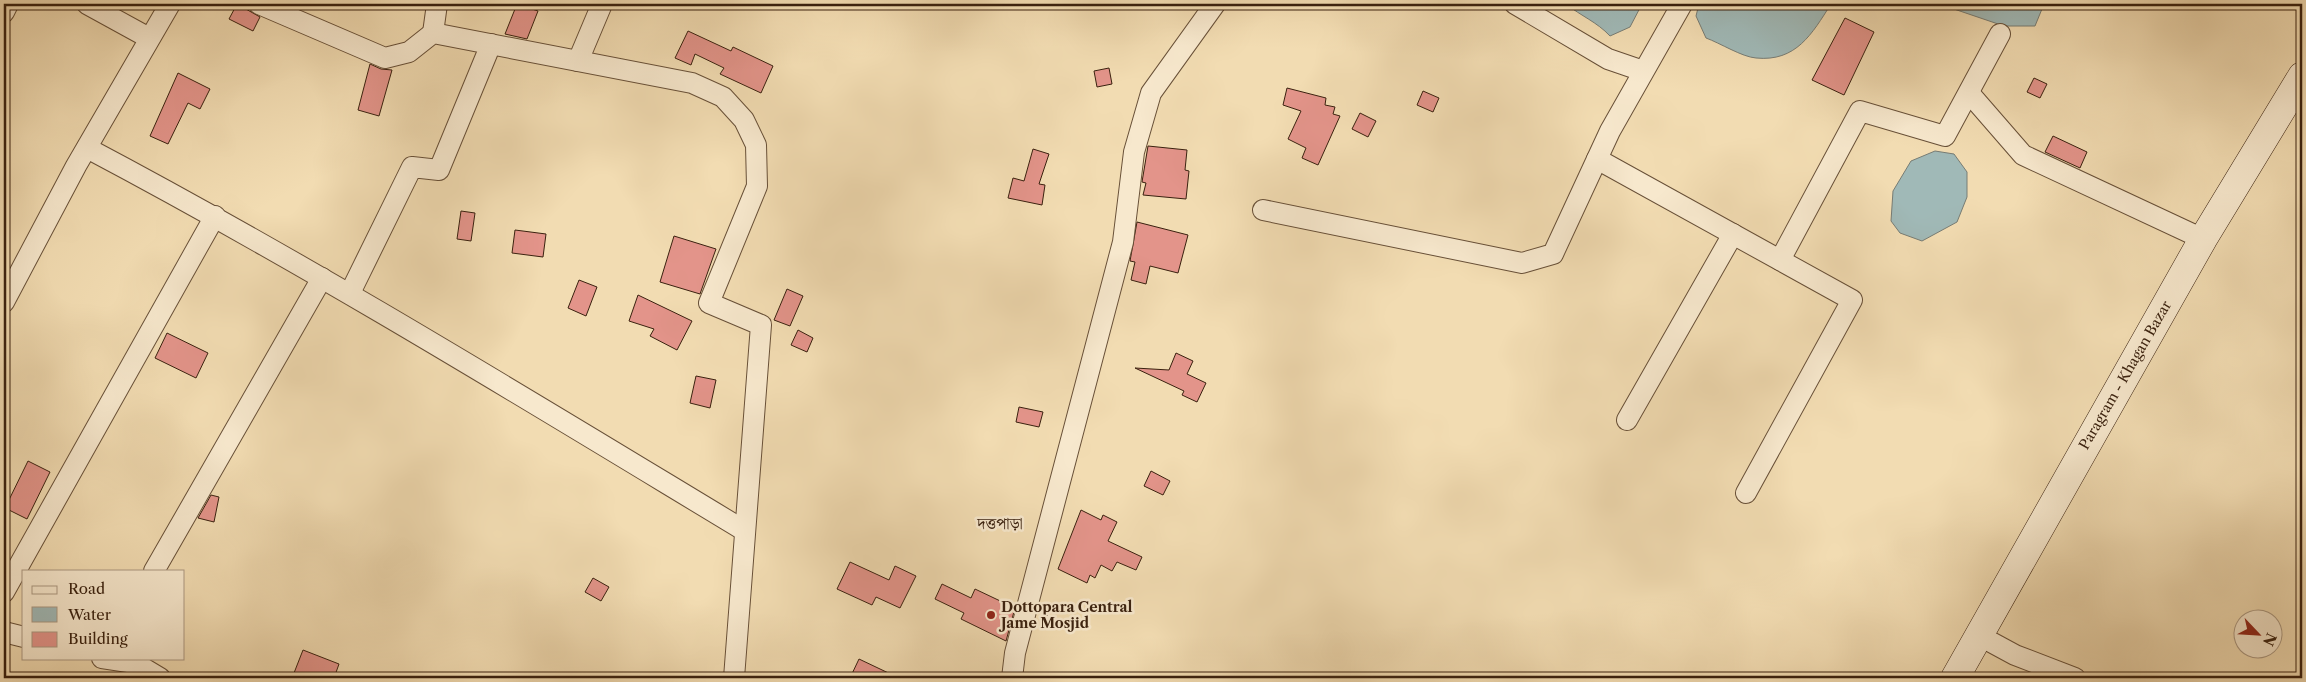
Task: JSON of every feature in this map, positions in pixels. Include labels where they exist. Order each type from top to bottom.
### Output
[{"type":"street","points":[[4,12],[8,4]]},
{"type":"street","points":[[87,4],[149,38]]},
{"type":"street","points":[[4,302],[149,38],[170,4]]},
{"type":"street","points":[[259,4],[385,58],[408,52],[433,33],[437,4]]},
{"type":"street","points":[[578,61],[602,4]]},
{"type":"street","points":[[1012,678],[1015,653],[1123,242],[1134,152],[1151,93],[1214,4]]},
{"type":"street","points":[[1515,4],[1608,59],[1643,71]]},
{"type":"street","points":[[1263,210],[1522,263],[1553,254],[1597,159],[1643,71],[1682,4]]},
{"type":"street","points":[[433,33],[692,82],[723,97],[744,120],[756,145],[757,186],[709,303],[762,325],[734,678]]},
{"type":"street","points":[[1780,260],[1860,111],[1945,136],[1970,94],[2000,34]]},
{"type":"street","points":[[350,294],[412,167],[440,170],[491,44]]},
{"type":"street","name":"Paragram - Khagan Bazar","points":[[1955,678],[2203,239],[2302,76]]},
{"type":"street","points":[[1970,94],[2023,155],[2203,239]]},
{"type":"street","points":[[88,148],[216,216],[350,294],[745,531]]},
{"type":"street","points":[[1597,159],[1852,300],[1746,493]]},
{"type":"street","points":[[4,592],[216,216]]},
{"type":"street","points":[[1627,420],[1733,234]]},
{"type":"street","points":[[155,570],[322,278]]},
{"type":"street","points":[[4,632],[22,636]]},
{"type":"street","points":[[1978,635],[2015,655],[2075,678]]},
{"type":"street","points":[[116,660],[135,663],[160,678]]},
{"type":"water","points":[[1566,4],[1642,4],[1630,27],[1610,36]]},
{"type":"water","points":[[1699,4],[1831,4],[1817,26],[1792,51],[1770,58],[1756,58],[1744,55],[1706,38],[1696,16]]},
{"type":"water","points":[[1930,4],[2044,4],[2035,26],[2004,26],[1951,8]]},
{"type":"water","points":[[1935,151],[1954,154],[1967,172],[1967,197],[1957,222],[1922,241],[1900,233],[1891,221],[1893,191],[1911,161]]},
{"type":"building","points":[[237,4],[260,17],[253,31],[229,19]]},
{"type":"building","points":[[517,4],[538,11],[527,39],[505,34]]},
{"type":"building","points":[[1845,18],[1874,32],[1844,95],[1812,80]]},
{"type":"building","points":[[688,31],[731,51],[733,47],[773,66],[761,93],[720,74],[724,68],[695,54],[691,65],[675,58]]},
{"type":"building","points":[[370,64],[381,69],[392,70],[379,116],[358,110]]},
{"type":"building","points":[[1109,68],[1112,84],[1097,87],[1094,71]]},
{"type":"building","points":[[178,73],[210,89],[200,109],[188,103],[168,144],[150,136]]},
{"type":"building","points":[[2034,78],[2047,84],[2040,98],[2027,92]]},
{"type":"building","points":[[1287,88],[1326,98],[1325,105],[1335,107],[1333,114],[1340,116],[1318,165],[1302,158],[1306,148],[1288,139],[1301,111],[1283,105]]},
{"type":"building","points":[[1423,91],[1439,98],[1433,112],[1417,105]]},
{"type":"building","points":[[1360,113],[1376,121],[1368,137],[1352,129]]},
{"type":"building","points":[[2053,136],[2087,152],[2080,168],[2045,152]]},
{"type":"building","points":[[1148,146],[1187,150],[1185,170],[1189,171],[1186,199],[1143,195],[1146,183],[1142,182]]},
{"type":"building","points":[[1033,149],[1049,154],[1039,184],[1045,185],[1042,205],[1008,198],[1013,178],[1024,181]]},
{"type":"building","points":[[461,211],[475,213],[471,241],[457,239]]},
{"type":"building","points":[[1137,222],[1188,235],[1178,273],[1150,266],[1146,284],[1131,280],[1135,262],[1130,261]]},
{"type":"building","points":[[515,230],[546,234],[543,257],[512,253]]},
{"type":"building","points":[[674,236],[716,249],[700,294],[660,282]]},
{"type":"building","points":[[579,280],[597,287],[586,316],[568,308]]},
{"type":"building","points":[[787,289],[803,296],[790,326],[774,320]]},
{"type":"building","points":[[638,295],[692,321],[677,350],[650,336],[654,329],[629,321]]},
{"type":"building","points":[[798,330],[813,338],[807,352],[791,345]]},
{"type":"building","points":[[167,333],[208,353],[196,378],[155,358]]},
{"type":"building","points":[[1176,353],[1193,361],[1187,374],[1206,383],[1197,402],[1182,395],[1184,391],[1135,368],[1169,370]]},
{"type":"building","points":[[696,376],[716,380],[710,408],[690,403]]},
{"type":"building","points":[[1019,407],[1043,412],[1039,427],[1016,422]]},
{"type":"building","points":[[28,461],[50,472],[27,519],[5,508]]},
{"type":"building","points":[[1151,471],[1170,481],[1163,495],[1144,486]]},
{"type":"building","points":[[211,495],[219,497],[214,522],[198,518]]},
{"type":"building","points":[[1081,510],[1101,520],[1103,515],[1117,522],[1108,541],[1142,557],[1136,570],[1117,562],[1112,571],[1101,565],[1095,578],[1090,575],[1087,583],[1058,569]]},
{"type":"building","points":[[850,562],[889,580],[895,566],[916,576],[900,608],[876,597],[872,605],[837,589]]},
{"type":"building","points":[[593,578],[609,587],[601,601],[585,592]]},
{"type":"building","name":"Dottopara Central Jame Mosjid","points":[[942,584],[971,598],[975,589],[1015,608],[1006,641],[961,619],[964,613],[935,599]]},
{"type":"building","points":[[303,650],[339,664],[334,678],[307,678],[294,673]]},
{"type":"building","points":[[859,659],[899,678],[850,678]]},
{"type":"place","name":"Dottopara Central Jame Mosjid","points":[[991,615]]},
{"type":"district","name":"দত্তপাড়া","points":[[1000,523]]}]
